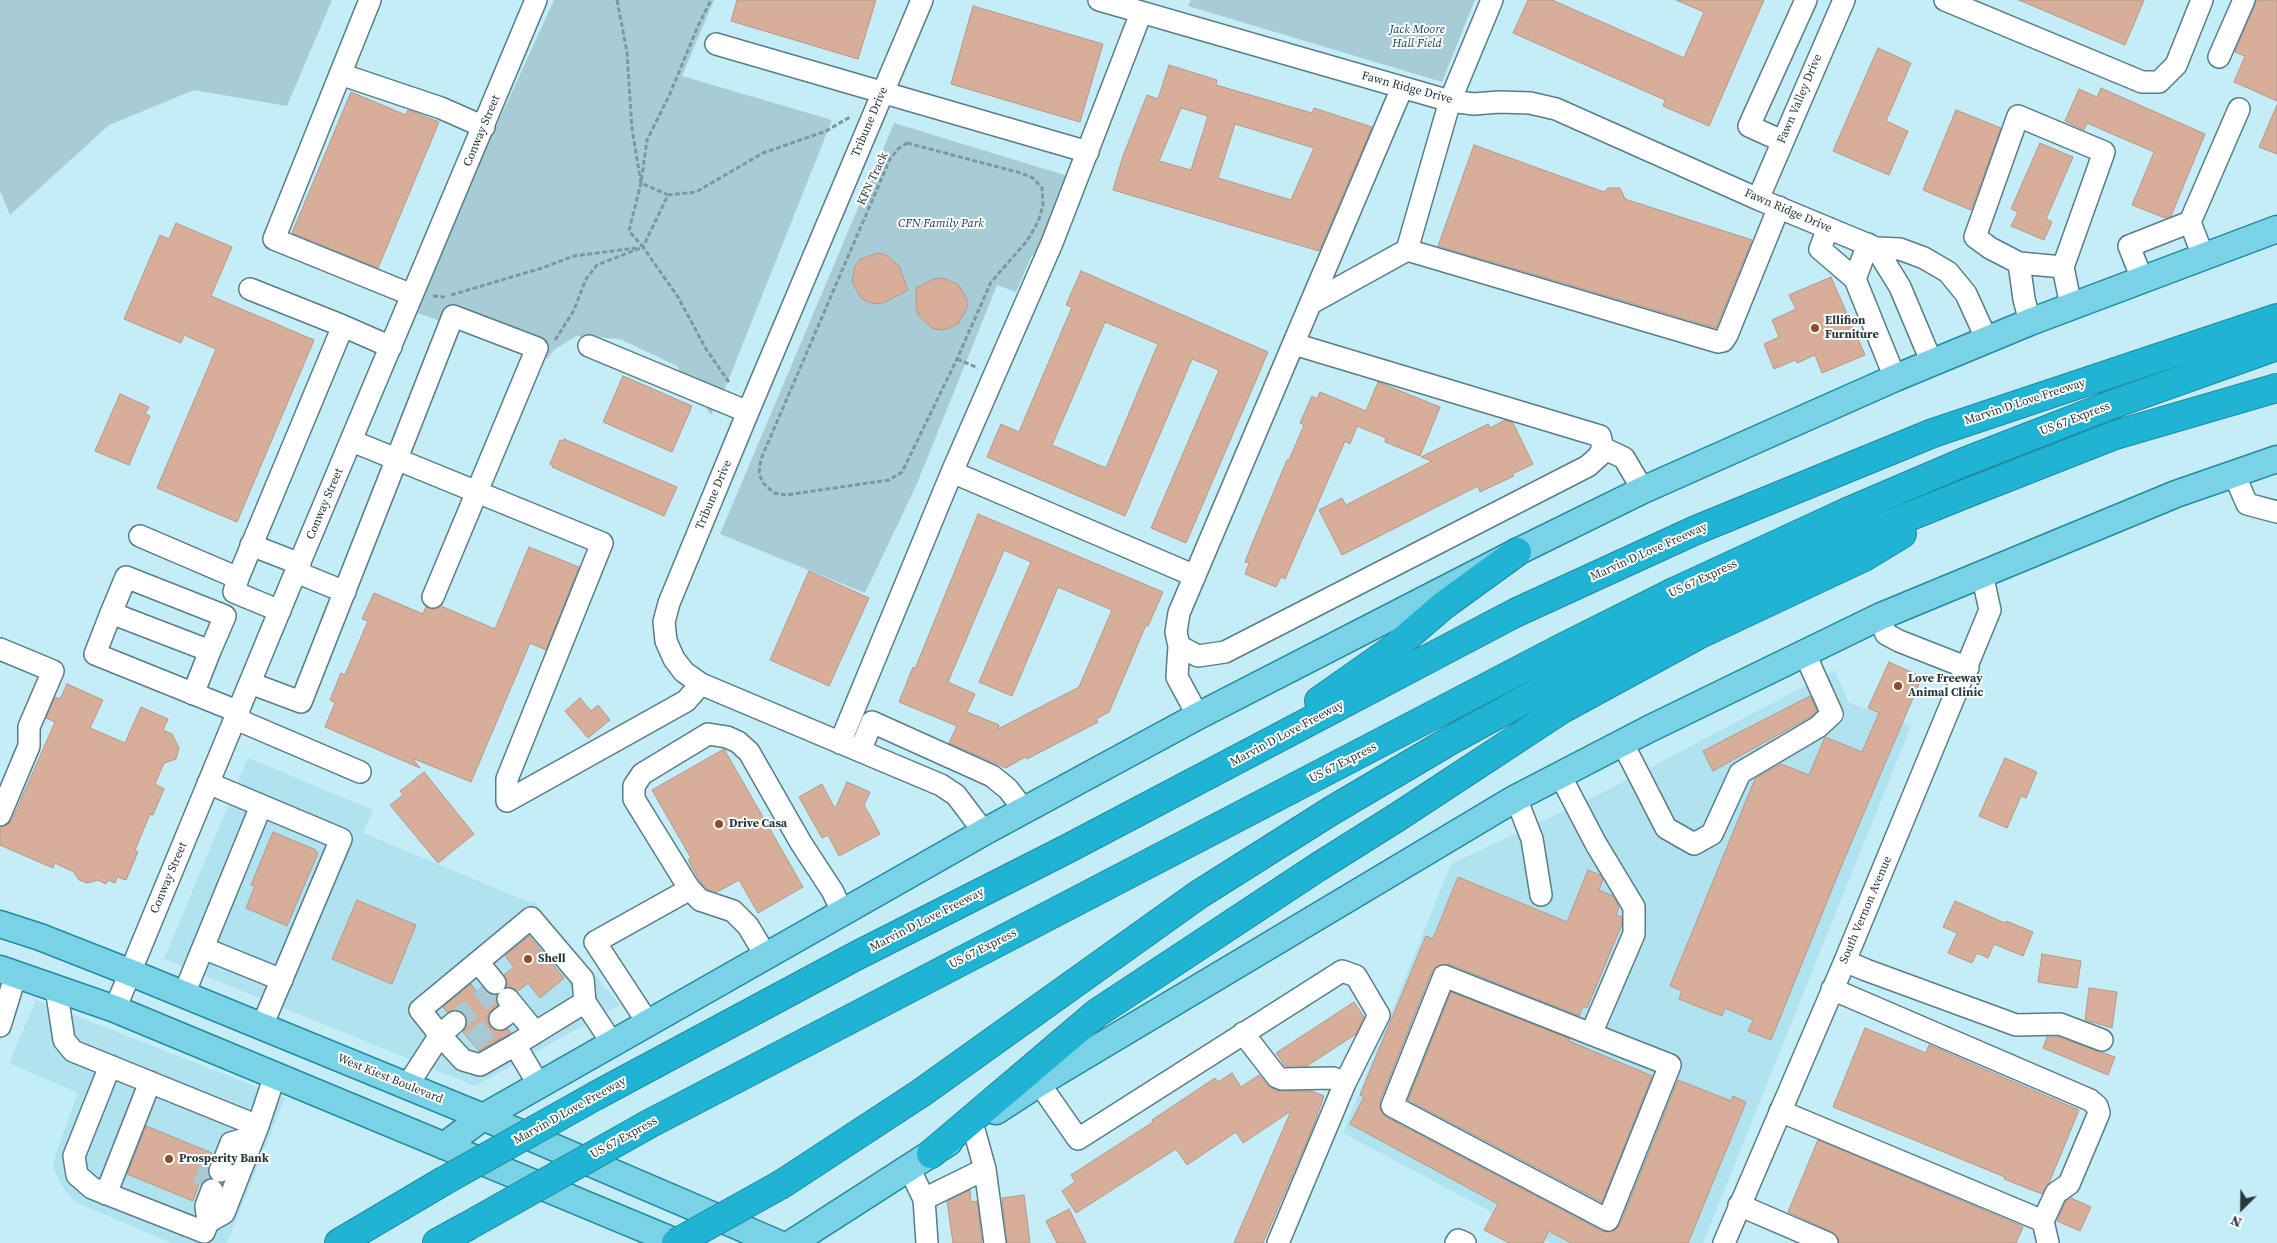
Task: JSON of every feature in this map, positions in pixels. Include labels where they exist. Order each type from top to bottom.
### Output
[{"type":"highway","name":"Marvin D Love Freeway","points":[[339,1243],[442,1182],[856,956],[1252,753],[1515,613],[1696,530],[1933,433],[2277,318]]},
{"type":"highway","name":"US 67 Express","points":[[438,1243],[649,1124],[1562,648],[1676,591],[1847,512],[1964,462],[2108,406],[2277,346]]},
{"type":"highway","points":[[677,1243],[782,1184],[921,1094],[1198,894],[1331,811],[1451,740],[1572,674],[1697,610],[1856,538],[2115,435],[2277,388]]},
{"type":"highway","points":[[920,1161],[1097,1013],[1562,709],[1698,635],[1864,557],[1970,492]]},
{"type":"highway","points":[[1252,753],[1285,726],[1392,650],[1444,605],[1517,552]]},
{"type":"main road","points":[[444,1146],[483,1117],[984,832],[1198,716],[1517,552],[1642,490],[1894,378],[2071,306],[2277,229]]},
{"type":"main road","points":[[792,1243],[1038,1083],[1516,798],[1622,742],[1879,617],[2176,494],[2277,459]]},
{"type":"main road","name":"West Kiest Boulevard","points":[[0,924],[40,937],[262,1026],[483,1117],[777,1243]]},
{"type":"main road","points":[[8,971],[116,1009],[677,1243]]},
{"type":"main road","points":[[275,1075],[290,1038]]},
{"type":"street","points":[[370,0],[274,239],[412,295]]},
{"type":"street","name":"Conway Street","points":[[116,1009],[129,972],[536,0]]},
{"type":"street","name":"Tribune Drive","points":[[922,0],[875,89],[741,410],[669,603],[664,622],[666,641],[674,659],[684,672],[700,684],[923,776],[948,790],[967,807],[984,832]]},
{"type":"street","name":"Fawn Ridge Drive","points":[[1098,0],[1147,9],[1402,88],[1450,101],[1474,104],[1499,102],[1530,103],[1556,110],[1758,199],[1872,246],[1900,248],[1924,258],[1948,272],[1966,294],[1986,340]]},
{"type":"street","points":[[1313,302],[1407,250],[1450,101],[1492,0]]},
{"type":"street","points":[[1782,141],[1749,126],[1806,0]]},
{"type":"street","name":"Fawn Valley Drive","points":[[1758,199],[1844,0]]},
{"type":"street","points":[[1945,0],[2142,82],[2159,82],[2176,65],[2202,0]]},
{"type":"street","points":[[2219,57],[2244,0]]},
{"type":"street","points":[[840,743],[952,472],[1052,244],[1147,9]]},
{"type":"street","points":[[716,44],[1088,152]]},
{"type":"street","points":[[340,74],[441,108],[484,127]]},
{"type":"street","points":[[1198,716],[1177,677],[1179,646],[1176,632],[1180,613],[1402,88]]},
{"type":"street","points":[[2203,256],[2190,222],[2238,109]]},
{"type":"street","points":[[2063,267],[2019,263],[1990,248],[1975,237],[2018,116],[2104,152],[2063,267],[2071,306]]},
{"type":"street","points":[[1407,250],[1718,342],[1722,341],[1727,335],[1779,207]]},
{"type":"street","points":[[2142,279],[2129,246],[2190,222]]},
{"type":"street","points":[[1828,228],[1820,249],[1856,279],[1894,378]]},
{"type":"street","points":[[1856,279],[1872,246],[1900,287],[1932,363]]},
{"type":"street","points":[[2019,263],[2024,299],[2030,322]]},
{"type":"street","points":[[250,289],[341,332],[391,347]]},
{"type":"street","points":[[250,683],[302,702],[453,316],[537,348],[433,597]]},
{"type":"street","points":[[193,694],[225,616],[251,545],[341,332]]},
{"type":"street","points":[[1179,646],[1198,656],[1225,652],[1588,466],[1599,456],[1603,448],[1600,436],[1294,344]]},
{"type":"street","points":[[589,346],[741,410]]},
{"type":"street","points":[[352,441],[602,543],[507,779],[507,801],[686,701],[700,684]]},
{"type":"street","points":[[1603,448],[1624,458],[1642,490]]},
{"type":"street","points":[[952,472],[1195,576]]},
{"type":"street","points":[[2234,474],[2247,504],[2277,512]]},
{"type":"street","points":[[140,536],[236,585],[280,610]]},
{"type":"street","points":[[251,545],[345,592]]},
{"type":"street","name":"South Vernon Avenue","points":[[1724,1243],[1968,668],[1990,610],[1982,574]]},
{"type":"street","points":[[225,616],[126,577],[95,654],[193,694],[360,772]]},
{"type":"street","points":[[111,613],[210,651]]},
{"type":"street","points":[[1879,617],[1886,634],[1899,642],[1968,668]]},
{"type":"street","points":[[0,649],[53,670],[29,727],[29,746],[0,816]]},
{"type":"street","points":[[1622,742],[1666,828],[1694,844],[1712,834],[1740,773],[1818,728],[1832,714],[1804,652]]},
{"type":"street","points":[[854,710],[872,722],[992,776],[1008,789],[1024,810]]},
{"type":"street","points":[[860,751],[872,722]]},
{"type":"street","points":[[766,956],[748,926],[733,911],[700,900],[690,889],[634,798],[634,786],[642,774],[708,734],[733,740],[749,752],[801,843],[833,892],[842,912]]},
{"type":"street","points":[[1560,775],[1596,844],[1634,907],[1634,934],[1591,1034]]},
{"type":"street","points":[[208,783],[341,839],[262,1026]]},
{"type":"street","points":[[1516,798],[1532,839],[1540,895]]},
{"type":"street","points":[[184,994],[261,806]]},
{"type":"street","points":[[648,1023],[595,942],[690,889]]},
{"type":"street","points":[[585,1002],[480,1065],[463,1060],[464,1048],[447,1028],[420,1010],[531,918],[583,979],[585,1002],[612,1043]]},
{"type":"street","points":[[203,948],[282,980]]},
{"type":"street","points":[[1845,961],[2016,1024],[2060,1024],[2102,1040]]},
{"type":"street","points":[[478,962],[504,1002],[535,1032]]},
{"type":"street","points":[[0,1026],[8,971]]},
{"type":"street","points":[[1038,1083],[1078,1139],[1342,971],[1356,976],[1379,1015],[1345,1083],[1278,1243]]},
{"type":"street","points":[[1444,976],[1591,1034],[1670,1065],[1608,1220],[1392,1106],[1444,976]]},
{"type":"street","points":[[56,988],[64,1040],[73,1051],[150,1082],[255,1132]]},
{"type":"street","points":[[1832,989],[2090,1100],[2097,1106],[2099,1113],[2069,1184],[2056,1193],[2042,1221]]},
{"type":"street","points":[[408,1086],[447,1028]]},
{"type":"street","points":[[1243,1034],[1277,1077],[1282,1079],[1333,1078],[1345,1083]]},
{"type":"street","points":[[515,1045],[539,1085]]},
{"type":"street","points":[[110,1066],[74,1156],[77,1175],[92,1188],[204,1232],[215,1185],[231,1143],[255,1132]]},
{"type":"street","points":[[215,1185],[224,1213],[275,1075]]},
{"type":"street","points":[[106,1194],[150,1082]]},
{"type":"street","points":[[1780,1111],[2042,1221],[2049,1238],[2048,1243]]},
{"type":"street","points":[[973,1126],[985,1169],[995,1243]]},
{"type":"street","points":[[920,1161],[927,1243]]},
{"type":"street","points":[[924,1199],[985,1169]]},
{"type":"street","points":[[1740,1205],[1827,1243]]},
{"type":"street","points":[[1456,1243],[1458,1240],[1464,1243]]},
{"type":"path","points":[[617,0],[627,52],[632,129],[641,183]]},
{"type":"path","points":[[711,0],[669,96],[647,140],[641,183],[628,231],[678,297],[706,349],[734,390],[741,410]]},
{"type":"path","points":[[641,183],[668,195],[696,192],[763,153],[783,144],[826,131],[850,117],[875,89]]},
{"type":"path","name":"KFN Track","points":[[907,144],[1033,178],[1042,188],[1043,205],[1038,222],[1027,241],[992,282],[902,472],[894,478],[786,495],[774,493],[763,483],[759,473],[761,459],[890,159],[899,148],[907,144]]},
{"type":"path","points":[[537,348],[550,349],[573,312],[586,279],[597,265],[642,247],[668,195]]},
{"type":"path","points":[[434,296],[445,297],[542,268],[574,256],[642,247]]},
{"type":"shaded area","points":[[1835,670],[1848,702],[1911,726],[1703,1243],[1550,1243],[1343,1133],[1451,864],[1604,792]]},
{"type":"shaded area","points":[[248,758],[373,810],[363,833],[531,903],[534,901],[620,1005],[475,1086],[164,959]]},
{"type":"shaded area","points":[[36,1000],[285,1098],[227,1243],[172,1243],[75,1202],[62,1186],[53,1167],[56,1153],[78,1093],[9,1063]]},
{"type":"green space","points":[[0,0],[332,0],[287,106],[194,90],[109,125],[10,215],[0,191]]},
{"type":"green space","points":[[554,0],[714,0],[682,76],[832,120],[726,386],[711,415],[677,366],[620,339],[576,336],[554,350],[547,359],[412,311]]},
{"type":"green space","name":"Jack Moore Hall Field","points":[[1191,0],[1475,0],[1442,82],[1188,6]]},
{"type":"green space","name":"CFN Family Park","points":[[894,123],[1071,177],[1038,256],[1032,255],[1016,292],[997,285],[916,486],[865,593],[720,534]]},
{"type":"building","points":[[737,0],[876,0],[858,59],[731,21]]},
{"type":"building","points":[[1528,0],[1552,0],[1684,58],[1704,12],[1676,0],[1764,0],[1709,126],[1663,106],[1665,100],[1513,33]]},
{"type":"building","points":[[2019,0],[2144,0],[2125,45]]},
{"type":"building","points":[[2257,0],[2277,0],[2277,101],[2234,82],[2245,56],[2235,52]]},
{"type":"building","points":[[973,6],[1103,44],[1080,122],[951,84]]},
{"type":"building","points":[[1878,48],[1911,63],[1886,121],[1908,131],[1889,175],[1833,151]]},
{"type":"building","points":[[1169,65],[1217,80],[1216,85],[1312,113],[1314,108],[1372,127],[1319,251],[1113,190],[1123,156],[1147,95],[1158,99]],"holes":[[[1181,108],[1208,116],[1191,170],[1159,161]],[[1235,124],[1314,148],[1291,200],[1218,178]]]},
{"type":"building","points":[[2101,88],[2205,134],[2171,216],[2165,218],[2132,205],[2154,152],[2087,123],[2084,130],[2065,121],[2079,89],[2097,97]]},
{"type":"building","points":[[351,92],[406,115],[408,110],[439,122],[378,268],[292,233]]},
{"type":"building","points":[[2277,105],[2277,154],[2259,147]]},
{"type":"building","points":[[1956,110],[2001,128],[1971,210],[1923,190]]},
{"type":"building","points":[[2040,143],[2073,157],[2046,219],[2052,222],[2044,240],[2011,226],[2018,212],[2011,209]]},
{"type":"building","points":[[1474,145],[1604,192],[1608,188],[1620,188],[1625,199],[1752,240],[1716,328],[1438,246]]},
{"type":"building","points":[[176,223],[232,247],[211,296],[314,340],[237,522],[157,488],[216,349],[184,335],[181,343],[124,319],[160,235],[169,239]]},
{"type":"building","points":[[877,253],[886,255],[899,266],[908,290],[877,304],[861,298],[852,282],[855,266],[861,259]]},
{"type":"building","points":[[1081,271],[1268,352],[1186,543],[1151,528],[1219,370],[1192,359],[1125,516],[987,457],[1001,424],[1019,432],[1072,307],[1066,305]],"holes":[[[1105,322],[1158,344],[1106,468],[1052,445]]]},
{"type":"building","name":"Ellifion Furniture","points":[[1831,277],[1865,355],[1822,373],[1815,355],[1797,363],[1795,360],[1774,369],[1764,344],[1779,337],[1772,320],[1796,309],[1789,295]]},
{"type":"building","points":[[942,278],[958,284],[967,299],[967,308],[958,324],[941,330],[932,328],[919,316],[916,308],[916,288],[933,279]]},
{"type":"building","points":[[623,376],[692,406],[672,452],[603,422]]},
{"type":"building","points":[[1378,382],[1440,407],[1420,456],[1385,442],[1386,438],[1357,426],[1350,444],[1345,441],[1285,579],[1281,577],[1276,587],[1245,574],[1249,563],[1245,562],[1287,460],[1289,460],[1304,425],[1300,423],[1312,396],[1317,399],[1320,392],[1366,411]]},
{"type":"building","points":[[120,394],[149,407],[145,414],[150,416],[129,465],[95,451]]},
{"type":"building","points":[[1505,420],[1513,423],[1533,464],[1512,474],[1514,476],[1480,492],[1478,486],[1342,555],[1319,510],[1342,498],[1346,505],[1432,461],[1421,457],[1488,424],[1490,428]]},
{"type":"building","points":[[564,439],[677,487],[664,516],[552,467],[553,465],[550,464],[560,440],[563,441]]},
{"type":"building","points":[[978,514],[1163,592],[1148,626],[1146,625],[1109,712],[1096,719],[1098,722],[1006,768],[949,743],[957,726],[899,702],[913,667],[915,669]],"holes":[[[1004,550],[1031,562],[979,682],[1012,696],[1058,587],[1112,610],[1079,687],[998,729],[999,725],[967,712],[975,694],[948,682]]]},
{"type":"building","points":[[529,547],[579,567],[546,650],[530,643],[471,782],[412,758],[420,768],[325,727],[335,703],[330,700],[341,673],[345,675],[368,621],[362,619],[374,593],[423,614],[426,607],[434,609],[441,606],[495,629]]},
{"type":"building","points":[[809,571],[869,598],[829,686],[770,660]]},
{"type":"building","points":[[1889,662],[1922,677],[1843,862],[1771,1040],[1748,1031],[1753,1020],[1725,1008],[1722,1016],[1679,999],[1682,991],[1670,986],[1755,779],[1781,764],[1809,775],[1825,737],[1862,752],[1879,713],[1868,708]]},
{"type":"building","points":[[67,684],[103,700],[90,728],[125,743],[141,707],[168,719],[163,730],[172,734],[179,748],[176,759],[164,763],[155,784],[164,789],[153,815],[150,814],[135,850],[138,852],[126,880],[117,877],[115,883],[108,880],[106,884],[98,880],[87,883],[79,880],[74,872],[55,863],[53,868],[0,845],[0,827],[7,825],[12,820],[55,722],[46,718],[55,697],[60,699]]},
{"type":"building","points":[[1810,696],[1817,711],[1810,717],[1713,771],[1703,751]]},
{"type":"building","points":[[580,698],[591,711],[598,705],[610,720],[588,738],[565,711]]},
{"type":"building","name":"Drive Casa","points":[[724,749],[803,887],[758,913],[739,880],[717,892],[707,889],[701,883],[688,860],[691,858],[652,790]]},
{"type":"building","points":[[2005,758],[2037,772],[2026,798],[2021,796],[2007,828],[1979,816]]},
{"type":"building","points":[[424,772],[474,834],[438,863],[390,805],[403,795],[400,791]]},
{"type":"building","points":[[847,782],[870,792],[864,805],[880,834],[839,856],[828,835],[822,838],[799,797],[822,784],[835,809]]},
{"type":"building","points":[[273,832],[316,850],[315,852],[318,853],[287,926],[246,908],[255,886],[251,885]]},
{"type":"building","points":[[1588,870],[1600,875],[1603,880],[1599,890],[1613,896],[1619,907],[1616,915],[1622,917],[1622,924],[1587,1008],[1583,1006],[1579,1016],[1449,964],[1437,966],[1432,971],[1380,1101],[1380,1108],[1386,1117],[1602,1231],[1608,1232],[1615,1230],[1620,1225],[1678,1080],[1731,1101],[1733,1096],[1746,1102],[1688,1243],[1571,1243],[1549,1231],[1543,1243],[1509,1243],[1484,1230],[1498,1204],[1350,1124],[1364,1097],[1360,1095],[1426,936],[1433,939],[1458,877],[1567,922]]},
{"type":"building","points":[[357,900],[416,925],[392,984],[332,959]]},
{"type":"building","points":[[1955,901],[2005,923],[2006,921],[2033,932],[2023,956],[1994,944],[1988,958],[1977,953],[1972,963],[1948,953],[1957,933],[1943,927]]},
{"type":"building","name":"Shell","points":[[529,936],[564,978],[540,998],[528,983],[518,991],[507,987],[504,975],[514,967],[505,956]]},
{"type":"building","points":[[2042,954],[2081,961],[2077,988],[2038,982]]},
{"type":"building","points":[[471,984],[480,995],[485,991],[496,995],[498,1005],[488,1014],[490,1027],[501,1031],[508,1029],[511,1033],[479,1051],[463,1032],[467,1026],[465,1014],[459,1010],[447,1012],[443,1007]]},
{"type":"building","points":[[2089,988],[2117,992],[2112,1028],[2085,1020]]},
{"type":"building","points":[[1451,992],[1570,1039],[1569,1041],[1652,1076],[1602,1202],[1408,1100]]},
{"type":"building","points":[[1354,1002],[1364,1017],[1356,1034],[1307,1066],[1285,1066],[1276,1053]]},
{"type":"building","points":[[1865,1028],[1926,1053],[1929,1045],[2079,1110],[2049,1183],[2042,1194],[1833,1107]]},
{"type":"building","points":[[2047,1037],[2058,1037],[2115,1057],[2108,1075],[2043,1048]]},
{"type":"building","points":[[1232,1073],[1241,1087],[1259,1075],[1267,1085],[1277,1091],[1312,1091],[1324,1096],[1313,1127],[1263,1243],[1234,1243],[1291,1111],[1243,1143],[1236,1132],[1187,1165],[1176,1149],[1076,1213],[1062,1191],[1075,1182],[1071,1175],[1153,1122],[1152,1120],[1215,1078],[1218,1082]]},
{"type":"building","name":"Prosperity Bank","points":[[146,1126],[212,1153],[207,1165],[210,1178],[199,1184],[193,1201],[127,1174]]},
{"type":"building","points":[[1818,1140],[2023,1227],[2016,1243],[1839,1243],[1837,1236],[1832,1232],[1788,1212]]},
{"type":"building","points":[[970,1190],[971,1202],[977,1201],[982,1243],[953,1243],[947,1201]]},
{"type":"building","points":[[1024,1195],[1030,1243],[1007,1243],[1002,1198]]},
{"type":"building","points":[[2071,1198],[2091,1207],[2080,1231],[2057,1221],[2066,1201]]},
{"type":"building","points":[[1069,1209],[1086,1243],[1057,1243],[1046,1221]]},
{"type":"tunnel","points":[[455,1022],[498,986]]},
{"type":"tunnel","points":[[472,1042],[500,1019]]},
{"type":"tunnel","points":[[203,1186],[210,1167]]},
{"type":"place","name":"Ellifion Furniture","points":[[1815,328]]},
{"type":"place","name":"Love Freeway Animal Clinic","points":[[1898,686]]},
{"type":"place","name":"Drive Casa","points":[[719,824]]},
{"type":"place","name":"Shell","points":[[528,959]]},
{"type":"place","name":"Prosperity Bank","points":[[169,1159]]}]
